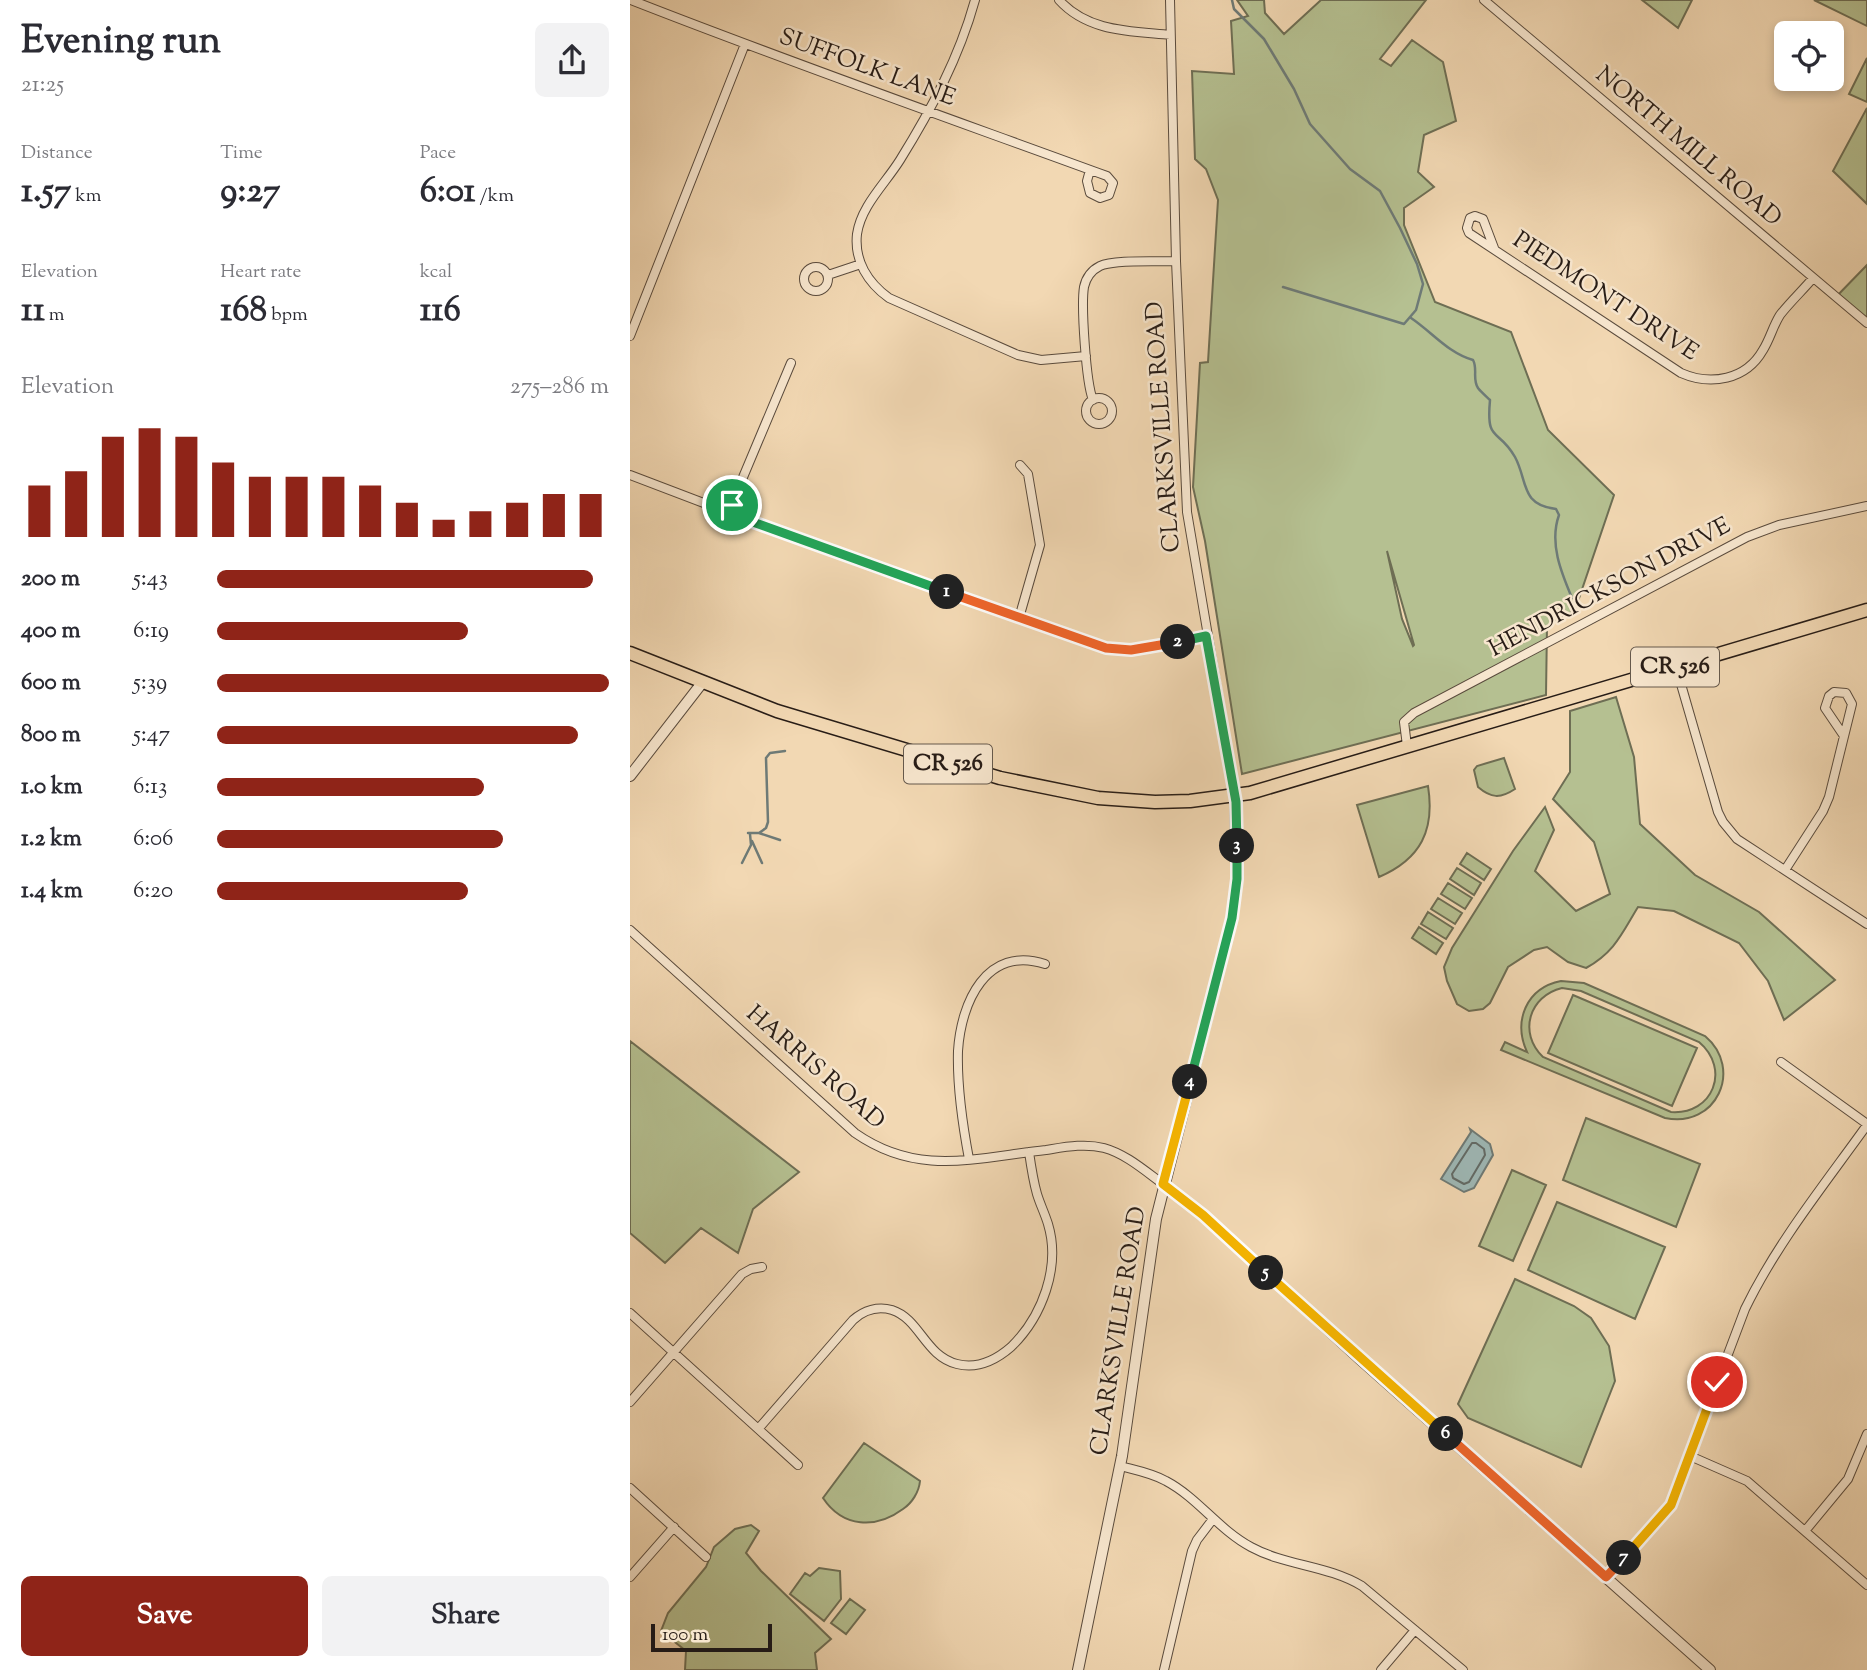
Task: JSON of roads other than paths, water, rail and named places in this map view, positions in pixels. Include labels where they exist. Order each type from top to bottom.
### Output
[{"type":"main road","name":"CR 526","points":[[630,653],[777,711],[942,762],[1048,789],[1098,798],[1155,802],[1189,801],[1250,793],[1867,610]]},
{"type":"street","name":"SUFFOLK LANE","points":[[631,0],[1107,176],[1114,183],[1109,195],[1100,198],[1090,193],[1087,181],[1090,170]]},
{"type":"street","points":[[975,0],[953,62],[929,110],[892,172],[864,211],[857,234],[861,264],[871,282],[889,298],[1018,355],[1041,360],[1086,356]]},
{"type":"street","points":[[1059,0],[1076,16],[1100,26],[1170,35]]},
{"type":"street","name":"CLARKSVILLE ROAD","points":[[1077,1670],[1120,1466],[1149,1258],[1163,1184],[1236,897],[1235,795],[1206,636],[1184,473],[1170,0]]},
{"type":"street","name":"NORTH MILL ROAD","points":[[1484,0],[1867,323]]},
{"type":"street","points":[[630,335],[745,44]]},
{"type":"street","name":"PIEDMONT DRIVE","points":[[1494,248],[1681,373],[1704,380],[1727,378],[1755,362],[1779,317],[1814,278]]},
{"type":"street","points":[[1093,400],[1089,391],[1086,356],[1084,289],[1089,276],[1094,270],[1108,263],[1176,261]]},
{"type":"street","points":[[828,275],[861,264]]},
{"type":"street","points":[[728,513],[791,363]]},
{"type":"street","points":[[1020,465],[1028,474],[1040,545],[1020,618]]},
{"type":"street","points":[[630,475],[1020,618],[1118,650],[1143,649],[1206,636]]},
{"type":"street","name":"HENDRICKSON DRIVE","points":[[1407,746],[1404,722],[1408,717],[1747,537],[1779,525],[1867,506]]},
{"type":"street","points":[[1676,667],[1723,822],[1737,839],[1867,924]]},
{"type":"street","points":[[630,776],[702,682]]},
{"type":"street","points":[[1785,870],[1823,811],[1832,786],[1852,704],[1846,693],[1840,691],[1829,696],[1825,708],[1844,736]]},
{"type":"street","name":"HARRIS ROAD","points":[[630,930],[861,1138],[883,1150],[914,1160],[948,1162],[1080,1146],[1104,1148],[1128,1160],[1163,1184]]},
{"type":"street","points":[[969,1159],[958,1065],[961,1031],[971,999],[986,975],[1005,963],[1027,960],[1045,964]]},
{"type":"street","points":[[1606,1577],[1664,1515],[1676,1495],[1757,1283],[1867,1124],[1781,1062]]},
{"type":"street","points":[[759,1428],[853,1320],[865,1312],[881,1308],[899,1313],[931,1349],[957,1364],[977,1365],[987,1362],[1016,1341],[1042,1302],[1050,1273],[1048,1224],[1037,1193],[1029,1152]]},
{"type":"street","points":[[1163,1184],[1203,1215],[1350,1350],[1710,1670]]},
{"type":"street","points":[[630,1402],[742,1274],[762,1267]]},
{"type":"street","points":[[630,1313],[798,1465]]},
{"type":"street","points":[[1805,1531],[1848,1479],[1867,1434]]},
{"type":"street","points":[[1690,1456],[1747,1480],[1867,1585]]},
{"type":"street","points":[[1120,1466],[1164,1479],[1238,1539],[1267,1555],[1349,1578],[1464,1670]]},
{"type":"street","points":[[630,1488],[706,1557]]},
{"type":"street","points":[[1164,1670],[1192,1551],[1213,1519]]},
{"type":"street","points":[[630,1577],[674,1527]]},
{"type":"street","points":[[1381,1670],[1415,1630]]},
{"type":"water","points":[[1470,1129],[1490,1144],[1493,1155],[1474,1188],[1464,1192],[1441,1179],[1471,1132]]},
{"type":"waterway","points":[[1232,0],[1234,9],[1264,39],[1294,89],[1310,124],[1350,169],[1380,191],[1417,264],[1423,284],[1416,310],[1404,324],[1283,287]]},
{"type":"waterway","points":[[1411,318],[1448,347],[1473,360],[1476,385],[1490,400],[1492,429],[1515,457],[1531,497],[1544,507],[1556,509],[1559,515],[1556,547],[1560,568],[1572,598]]},
{"type":"waterway","points":[[759,833],[766,828],[768,822],[766,758],[770,753],[785,751]]},
{"type":"waterway","points":[[748,833],[759,833],[780,840]]},
{"type":"waterway","points":[[742,863],[751,845],[750,834]]},
{"type":"waterway","points":[[752,841],[762,863]]}]
